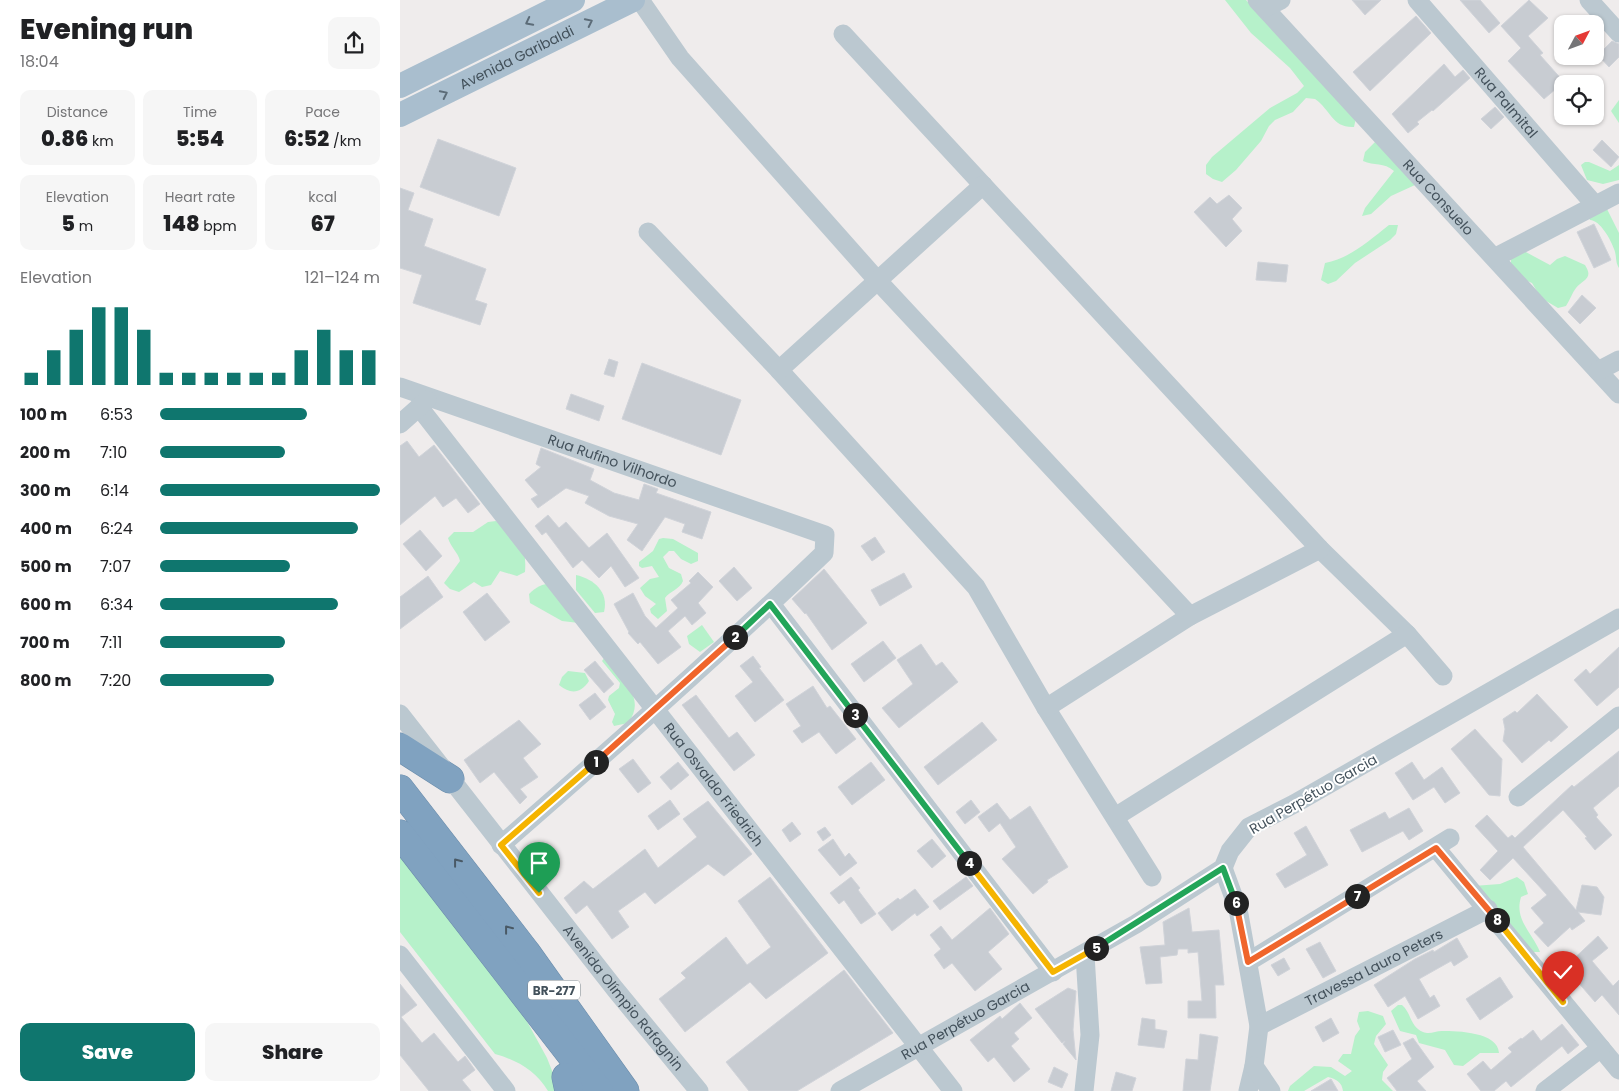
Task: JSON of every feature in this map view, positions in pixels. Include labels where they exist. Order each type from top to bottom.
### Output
[{"type":"highway","points":[[400,747],[450,779]]},
{"type":"highway","name":"BR-277","points":[[400,789],[526,952],[614,1088]]},
{"type":"highway","name":"BR-277","points":[[400,834],[512,981],[614,1088]]},
{"type":"highway","points":[[526,952],[569,993],[646,1091]]},
{"type":"highway","points":[[512,981],[570,1086]]},
{"type":"main road","name":"Avenida Garibaldi","points":[[400,86],[573,0]]},
{"type":"main road","name":"Avenida Garibaldi","points":[[400,116],[633,0]]},
{"type":"street","points":[[640,0],[680,58],[877,280],[1190,616]]},
{"type":"street","name":"Rua Palmital","points":[[1417,0],[1595,205]]},
{"type":"street","points":[[1589,0],[1619,33]]},
{"type":"street","name":"Rua Consuelo","points":[[1267,3],[1619,394]]},
{"type":"street","points":[[843,34],[1320,549],[1407,634],[1443,676]]},
{"type":"street","points":[[779,370],[983,185]]},
{"type":"street","points":[[1496,258],[1619,193]]},
{"type":"street","points":[[648,232],[779,370],[976,587],[1046,708],[1152,877]]},
{"type":"street","points":[[1598,372],[1619,360]]},
{"type":"street","name":"Rua Rufino Vilhordo","points":[[400,386],[424,403],[825,535],[824,553],[770,604]]},
{"type":"street","points":[[400,424],[424,403]]},
{"type":"street","name":"Rua Osvaldo Friedrich","points":[[424,403],[656,710],[953,1091]]},
{"type":"street","points":[[1046,708],[1190,616],[1320,549]]},
{"type":"street","points":[[501,845],[656,710],[770,604],[1053,972]]},
{"type":"street","name":"Rua Perpétuo Garcia","points":[[840,1091],[1085,955],[1223,868],[1230,852],[1249,827],[1294,804],[1619,618]]},
{"type":"street","points":[[1115,817],[1407,634]]},
{"type":"street","name":"Avenida Olímpio Rafagnin","points":[[400,714],[501,845],[699,1091]]},
{"type":"street","points":[[1518,797],[1619,716]]},
{"type":"street","points":[[1248,962],[1443,843],[1488,909],[1619,1070]]},
{"type":"street","points":[[1223,868],[1238,909],[1259,1026],[1254,1066],[1248,1091]]},
{"type":"street","name":"Travessa Lauro Peters","points":[[1259,1026],[1488,909]]},
{"type":"street","points":[[400,955],[506,1091]]},
{"type":"street","points":[[1084,1091],[1090,1035],[1085,955]]},
{"type":"street","points":[[1545,1091],[1601,1048]]},
{"type":"street","points":[[1254,1066],[1271,1091]]},
{"type":"green space","points":[[1225,0],[1246,0],[1356,118],[1354,127],[1341,125],[1315,99],[1306,98],[1293,112],[1275,120],[1269,126],[1261,141],[1236,170],[1222,182],[1206,174],[1206,165],[1212,157],[1270,108],[1297,93],[1304,86],[1290,68],[1251,33]]},
{"type":"green space","points":[[1619,100],[1619,123],[1611,111]]},
{"type":"green space","points":[[1377,140],[1415,185],[1391,196],[1371,214],[1362,216],[1365,208],[1394,171],[1383,165],[1363,161],[1365,152]]},
{"type":"green space","points":[[1585,162],[1610,171],[1619,165],[1619,180],[1603,184],[1587,180],[1581,165]]},
{"type":"green space","points":[[1606,207],[1619,233],[1619,268],[1613,245],[1608,236],[1598,223],[1590,220],[1588,216]]},
{"type":"green space","points":[[1389,225],[1398,225],[1396,234],[1390,240],[1355,263],[1336,281],[1328,284],[1321,280],[1325,263],[1351,253]]},
{"type":"green space","points":[[1522,250],[1550,265],[1557,259],[1565,256],[1585,265],[1588,276],[1576,288],[1566,306],[1558,308],[1541,298],[1532,283],[1523,279],[1511,266],[1511,257]]},
{"type":"green space","points":[[496,521],[511,532],[520,542],[525,554],[525,572],[517,576],[500,571],[491,585],[482,587],[474,582],[459,592],[450,589],[444,583],[460,561],[448,538],[454,532],[473,532],[488,522]]},
{"type":"green space","points":[[659,539],[673,539],[698,553],[698,561],[691,564],[681,559],[674,551],[669,551],[663,557],[669,568],[681,574],[683,581],[680,586],[665,598],[667,611],[658,619],[651,613],[650,609],[656,604],[645,596],[640,588],[650,579],[659,577],[652,566],[642,568],[639,566],[639,562],[653,551]]},
{"type":"green space","points":[[576,575],[589,580],[599,588],[604,598],[604,612],[595,613],[576,590]]},
{"type":"green space","points":[[552,583],[579,623],[562,621],[530,603],[529,594],[542,585]]},
{"type":"green space","points":[[702,625],[714,642],[700,652],[689,644],[687,636]]},
{"type":"green space","points":[[605,657],[630,688],[633,696],[635,705],[628,723],[614,726],[612,722],[615,714],[608,700],[609,696],[619,688],[620,683],[602,661]]},
{"type":"green space","points":[[568,671],[585,673],[589,681],[583,688],[576,691],[563,688],[559,685],[562,677]]},
{"type":"green space","points":[[400,842],[524,1016],[547,1058],[560,1091],[548,1091],[538,1078],[525,1067],[495,1054],[400,932]]},
{"type":"green space","points":[[1517,877],[1524,882],[1528,894],[1521,897],[1519,905],[1522,919],[1540,952],[1530,952],[1473,886],[1500,884]]},
{"type":"green space","points":[[1398,1005],[1402,1005],[1405,1008],[1416,1027],[1423,1032],[1449,1031],[1476,1034],[1492,1041],[1497,1046],[1499,1053],[1480,1053],[1463,1066],[1454,1065],[1445,1050],[1419,1043],[1416,1035],[1400,1031],[1391,1011]]},
{"type":"green space","points":[[1368,1011],[1383,1016],[1386,1024],[1376,1036],[1374,1044],[1388,1065],[1383,1072],[1382,1080],[1393,1091],[1343,1091],[1338,1081],[1328,1077],[1304,1091],[1288,1091],[1290,1086],[1314,1066],[1331,1067],[1345,1076],[1352,1071],[1338,1061],[1343,1054],[1351,1054],[1355,1036],[1360,1029],[1357,1021],[1359,1012]]},
{"type":"building","points":[[1352,0],[1381,0],[1365,15]]},
{"type":"building","points":[[1460,0],[1480,0],[1500,23],[1489,33]]},
{"type":"building","points":[[1529,0],[1548,18],[1528,36],[1543,53],[1540,55],[1558,75],[1554,75],[1554,90],[1544,99],[1508,61],[1521,48],[1501,26]]},
{"type":"building","points":[[1416,16],[1431,33],[1370,91],[1353,72]]},
{"type":"building","points":[[1612,41],[1619,44],[1619,57],[1609,67],[1604,62],[1604,49]]},
{"type":"building","points":[[1444,64],[1455,77],[1463,70],[1470,78],[1433,111],[1417,122],[1419,124],[1408,133],[1392,114]]},
{"type":"building","points":[[1495,107],[1504,117],[1491,129],[1481,119]]},
{"type":"building","points":[[438,139],[516,168],[499,216],[420,187]]},
{"type":"building","points":[[1602,140],[1619,157],[1611,167],[1593,150]]},
{"type":"building","points":[[400,188],[414,193],[408,210],[433,219],[424,246],[486,269],[475,300],[487,304],[480,325],[413,303],[422,275],[400,268]]},
{"type":"building","points":[[1229,195],[1242,208],[1232,219],[1242,231],[1226,247],[1194,212],[1210,197],[1217,204]]},
{"type":"building","points":[[1594,224],[1611,260],[1594,268],[1577,232]]},
{"type":"building","points":[[1258,262],[1288,265],[1286,282],[1256,280]]},
{"type":"building","points":[[1582,295],[1596,308],[1580,324],[1568,312]]},
{"type":"building","points":[[609,359],[618,362],[614,377],[604,374]]},
{"type":"building","points":[[642,363],[741,400],[721,455],[622,419]]},
{"type":"building","points":[[571,394],[604,406],[599,421],[566,409]]},
{"type":"building","points":[[407,441],[419,457],[434,445],[480,504],[468,513],[456,498],[443,507],[435,496],[400,525],[400,446]]},
{"type":"building","points":[[541,448],[594,469],[590,480],[614,493],[639,500],[644,484],[658,489],[656,493],[711,512],[702,539],[682,532],[685,524],[665,517],[642,551],[627,540],[638,524],[609,516],[585,503],[589,496],[566,488],[538,508],[531,499],[538,495],[525,480],[541,467],[536,464]]},
{"type":"building","points":[[548,515],[559,528],[566,522],[589,548],[607,533],[639,578],[625,587],[611,566],[599,578],[582,560],[573,568],[546,532],[542,535],[535,526]]},
{"type":"building","points":[[420,530],[442,556],[426,571],[403,544]]},
{"type":"building","points":[[875,537],[885,552],[872,561],[861,546]]},
{"type":"building","points":[[734,567],[752,588],[737,601],[719,581]]},
{"type":"building","points":[[824,569],[867,623],[832,650],[806,613],[792,599]]},
{"type":"building","points":[[698,572],[713,587],[698,603],[706,613],[692,625],[685,616],[668,631],[681,647],[658,664],[640,642],[638,644],[628,633],[614,604],[633,593],[645,616],[656,628],[678,608],[671,600],[691,583],[689,581]]},
{"type":"building","points":[[904,573],[912,587],[880,606],[871,590]]},
{"type":"building","points":[[428,576],[443,597],[400,629],[400,597]]},
{"type":"building","points":[[487,593],[510,622],[485,641],[463,612]]},
{"type":"building","points":[[883,641],[896,658],[864,682],[851,664]]},
{"type":"building","points":[[921,644],[936,666],[942,662],[958,682],[899,728],[882,708],[913,684],[897,660]]},
{"type":"building","points":[[1619,647],[1619,687],[1597,706],[1574,680],[1586,669],[1590,674]]},
{"type":"building","points":[[753,656],[761,667],[759,668],[784,700],[755,722],[735,696],[753,682],[740,666]]},
{"type":"building","points":[[595,661],[614,684],[604,693],[584,670]]},
{"type":"building","points":[[813,686],[827,708],[830,706],[856,739],[836,754],[819,732],[802,743],[793,731],[801,726],[786,704]]},
{"type":"building","points":[[595,693],[606,707],[590,720],[579,705]]},
{"type":"building","points":[[1537,694],[1568,727],[1522,763],[1503,741],[1505,729],[1503,719],[1515,711],[1517,713]]},
{"type":"building","points":[[696,695],[729,738],[737,732],[755,755],[734,771],[682,705]]},
{"type":"building","points":[[519,720],[541,744],[523,758],[538,777],[520,789],[527,797],[520,804],[494,772],[480,783],[464,760]]},
{"type":"building","points":[[982,722],[997,740],[938,785],[924,767]]},
{"type":"building","points":[[1475,729],[1502,759],[1500,796],[1489,795],[1451,749]]},
{"type":"building","points":[[1619,751],[1619,786],[1593,808],[1598,815],[1596,817],[1612,835],[1595,850],[1585,838],[1587,837],[1563,810],[1523,847],[1576,910],[1582,885],[1597,887],[1604,897],[1601,915],[1578,912],[1585,921],[1572,930],[1570,927],[1548,947],[1534,932],[1544,923],[1531,908],[1547,895],[1513,858],[1490,880],[1480,870],[1498,851],[1475,826],[1487,815],[1508,838],[1512,835],[1515,838],[1572,785],[1574,787]]},
{"type":"building","points":[[633,759],[651,783],[638,793],[619,769]]},
{"type":"building","points":[[678,762],[689,775],[671,790],[660,777]]},
{"type":"building","points":[[871,762],[885,780],[852,805],[838,787]]},
{"type":"building","points":[[1412,762],[1424,780],[1442,767],[1460,793],[1445,803],[1434,787],[1413,800],[1395,773]]},
{"type":"building","points":[[670,800],[680,814],[658,830],[648,816]]},
{"type":"building","points":[[971,800],[980,812],[965,824],[956,812]]},
{"type":"building","points":[[708,801],[752,854],[724,876],[708,864],[655,904],[645,892],[618,911],[629,927],[612,939],[587,905],[576,914],[564,898],[584,881],[593,889],[645,849],[658,868],[697,837],[683,819]]},
{"type":"building","points":[[997,803],[1010,820],[1030,806],[1068,867],[1047,880],[1048,882],[1033,894],[1002,859],[1016,847],[1000,823],[989,832],[978,817]]},
{"type":"building","points":[[1409,808],[1423,831],[1409,840],[1403,831],[1362,852],[1350,830],[1385,812],[1389,819]]},
{"type":"building","points":[[792,822],[801,834],[790,842],[782,830]]},
{"type":"building","points":[[1306,826],[1328,865],[1285,888],[1276,874],[1307,855],[1294,833]]},
{"type":"building","points":[[825,827],[831,835],[823,841],[817,832]]},
{"type":"building","points":[[833,839],[845,857],[849,853],[857,863],[840,876],[818,850]]},
{"type":"building","points":[[932,839],[946,856],[932,868],[917,851]]},
{"type":"building","points":[[770,877],[828,953],[766,999],[750,982],[685,1032],[659,999],[686,978],[681,973],[726,937],[747,965],[771,947],[738,901]]},
{"type":"building","points":[[851,877],[876,914],[861,924],[844,900],[839,904],[830,893]]},
{"type":"building","points":[[966,877],[973,886],[940,910],[933,901]]},
{"type":"building","points":[[915,889],[929,907],[917,916],[915,913],[892,931],[878,913],[898,898],[900,900]]},
{"type":"building","points":[[990,908],[1009,934],[988,952],[1002,969],[975,991],[952,963],[944,969],[934,955],[941,949],[930,935],[941,926],[952,940]]},
{"type":"building","points":[[1189,908],[1192,932],[1219,930],[1224,985],[1215,985],[1216,1018],[1188,1018],[1188,1001],[1202,1001],[1198,952],[1188,953],[1188,949],[1178,949],[1177,955],[1160,957],[1162,983],[1146,984],[1140,947],[1165,945],[1163,922]]},
{"type":"building","points":[[1598,936],[1608,948],[1592,961],[1613,986],[1619,980],[1619,1015],[1602,995],[1595,1002],[1565,967]]},
{"type":"building","points":[[1457,938],[1468,957],[1454,966],[1451,961],[1419,979],[1430,998],[1434,995],[1440,1006],[1418,1019],[1405,996],[1388,1007],[1374,985],[1415,959],[1433,950],[1434,952]]},
{"type":"building","points":[[1320,942],[1336,971],[1323,978],[1306,949]]},
{"type":"building","points":[[1284,958],[1290,969],[1278,976],[1271,965]]},
{"type":"building","points":[[844,970],[893,1033],[797,1091],[749,1091],[726,1062]]},
{"type":"building","points":[[1500,977],[1513,997],[1480,1020],[1466,999]]},
{"type":"building","points":[[400,984],[417,1005],[401,1017],[422,1043],[434,1033],[458,1062],[465,1056],[475,1070],[462,1080],[471,1091],[429,1091],[400,1055]]},
{"type":"building","points":[[1068,988],[1076,991],[1073,1030],[1076,1060],[1063,1044],[1065,1041],[1062,1043],[1035,1009]]},
{"type":"building","points":[[1020,1003],[1032,1018],[1014,1033],[1019,1039],[1011,1046],[1030,1069],[1014,1082],[994,1057],[988,1062],[970,1040],[1000,1016],[1002,1019]]},
{"type":"building","points":[[1142,1018],[1155,1020],[1155,1029],[1167,1031],[1164,1048],[1138,1045]]},
{"type":"building","points":[[1331,1018],[1339,1033],[1323,1042],[1315,1027]]},
{"type":"building","points":[[1562,1024],[1579,1045],[1568,1054],[1562,1046],[1511,1087],[1506,1081],[1494,1091],[1481,1091],[1467,1074],[1483,1061],[1491,1070],[1512,1052],[1508,1048],[1533,1030],[1541,1041]]},
{"type":"building","points":[[1393,1030],[1401,1045],[1385,1052],[1378,1037]]},
{"type":"building","points":[[1200,1034],[1218,1037],[1210,1091],[1183,1091],[1186,1059],[1198,1060]]},
{"type":"building","points":[[1413,1038],[1434,1067],[1417,1081],[1426,1091],[1397,1091],[1387,1078],[1412,1059],[1403,1043]]},
{"type":"building","points":[[1054,1067],[1068,1074],[1062,1088],[1048,1082]]},
{"type":"building","points":[[1116,1072],[1136,1078],[1132,1091],[1111,1091]]},
{"type":"building","points":[[1331,1079],[1338,1091],[1311,1091]]},
{"type":"route","points":[[539,893],[501,845],[656,710],[770,604],[1053,972],[1136,924],[1223,868],[1238,909],[1248,962],[1436,848],[1563,1002]]}]
